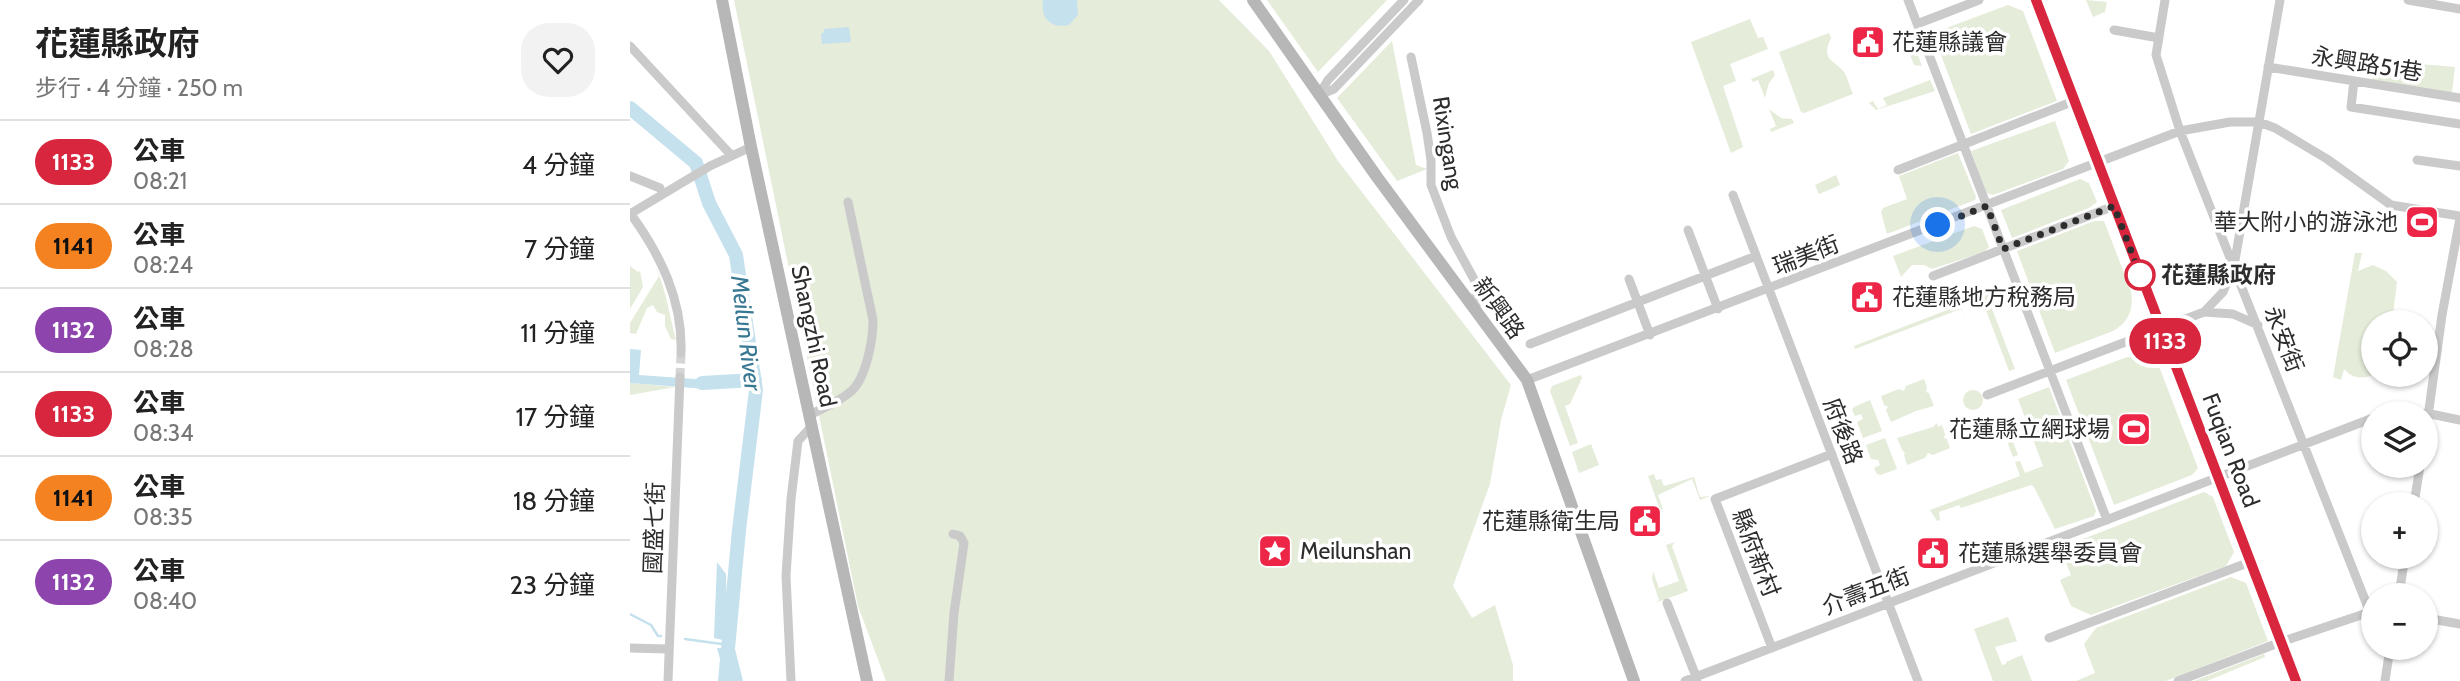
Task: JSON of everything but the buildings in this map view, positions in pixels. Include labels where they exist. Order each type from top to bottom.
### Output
[{"type":"main road","name":"Fuqian Road","points":[[2036,0],[2296,681]]},
{"type":"street","name":"Shangzhi Road","points":[[722,0],[751,147],[867,681]]},
{"type":"street","name":"新興路","points":[[1253,0],[1527,380],[1634,681]]},
{"type":"street","points":[[1320,95],[1328,80],[1404,0]]},
{"type":"street","points":[[1320,95],[1334,89],[1419,0]]},
{"type":"street","points":[[1908,0],[2107,520]]},
{"type":"street","points":[[1917,24],[1979,0]]},
{"type":"street","name":"永安街","points":[[2165,0],[2156,55],[2180,131],[2361,585]]},
{"type":"street","points":[[2204,312],[2223,292],[2234,266],[2280,0]]},
{"type":"street","points":[[2408,0],[2460,9]]},
{"type":"street","points":[[2114,30],[2159,38]]},
{"type":"street","points":[[630,46],[731,155]]},
{"type":"street","name":"Rixingang","points":[[1411,57],[1427,132],[1431,185],[1451,237],[1476,283],[1476,311]]},
{"type":"street","name":"永興路51巷","points":[[2268,67],[2460,98]]},
{"type":"street","points":[[2354,81],[2351,107],[2460,124]]},
{"type":"street","points":[[1898,170],[2074,101]]},
{"type":"street","name":"瑞美街","points":[[1527,380],[2180,131],[2230,122],[2259,122]]},
{"type":"street","points":[[2259,122],[2275,128],[2327,159],[2391,205],[2460,217],[2429,401]]},
{"type":"street","points":[[681,353],[675,306],[664,267],[633,213],[710,166],[751,147]]},
{"type":"street","points":[[2417,160],[2460,166]]},
{"type":"street","points":[[630,176],[660,188]]},
{"type":"street","name":"府後路","points":[[1732,195],[1918,681]]},
{"type":"street","points":[[791,681],[786,576],[798,442],[811,421],[855,388],[867,360],[873,334],[873,320],[848,202]]},
{"type":"street","points":[[1933,276],[2114,206]]},
{"type":"street","points":[[1688,230],[1718,309]]},
{"type":"street","points":[[1530,344],[1756,256]]},
{"type":"street","points":[[1629,279],[1650,335]]},
{"type":"street","points":[[1987,395],[2204,312],[2232,314],[2258,325]]},
{"type":"street","name":"國盛七街","points":[[668,681],[680,377]]},
{"type":"street","points":[[2438,416],[2460,420]]},
{"type":"street","name":"介壽五街","points":[[1685,681],[1697,679],[1888,603],[2361,423]]},
{"type":"street","name":"縣府新村","points":[[1772,648],[1715,499],[1832,454]]},
{"type":"street","points":[[949,681],[954,613],[964,544],[960,536],[953,534]]},
{"type":"street","points":[[2049,638],[2250,562]]},
{"type":"street","points":[[1667,603],[1697,679]]},
{"type":"street","points":[[2178,681],[2361,614]]},
{"type":"street","points":[[2438,620],[2460,624]]},
{"type":"street","points":[[630,648],[668,649]]},
{"type":"street","points":[[2385,681],[2388,660]]},
{"type":"green space","points":[[734,0],[1219,0],[1269,51],[1338,161],[1511,385],[1501,420],[1490,484],[1453,586],[1472,618],[1495,605],[1513,665],[1513,681],[886,681],[858,606]]},
{"type":"green space","points":[[1267,0],[1387,0],[1318,72]]},
{"type":"green space","points":[[2086,0],[2107,2],[2105,12],[2093,17]]},
{"type":"green space","points":[[2008,5],[2023,11],[2057,101],[1971,134],[1936,42],[1941,30]]},
{"type":"green space","points":[[1750,19],[1758,38],[1763,37],[1768,49],[1730,64],[1736,81],[1723,86],[1743,147],[1731,153],[1691,42]]},
{"type":"green space","points":[[1829,33],[1831,38],[1828,56],[1844,72],[1853,94],[1801,112],[1779,52]]},
{"type":"green space","points":[[1392,41],[1416,165],[1427,169],[1397,181],[1337,98]]},
{"type":"green space","points":[[1906,45],[1914,45],[1922,66],[1914,65]]},
{"type":"green space","points":[[2374,60],[2455,67],[2452,93],[2372,86]]},
{"type":"green space","points":[[1773,70],[1775,75],[1769,83],[1765,98],[1758,80],[1753,82],[1751,79]]},
{"type":"green space","points":[[1930,80],[1935,91],[1876,110],[1869,103],[1873,101],[1878,109],[1887,105],[1883,98]]},
{"type":"green space","points":[[1769,109],[1781,118],[1792,119],[1794,123],[1771,132],[1770,129],[1776,126]]},
{"type":"green space","points":[[2055,121],[2069,161],[2063,169],[1993,195],[1986,193],[1971,151]]},
{"type":"green space","points":[[1958,153],[1975,200],[1887,234],[1881,212],[1883,208],[1907,199],[1899,176]]},
{"type":"green space","points":[[1836,175],[1840,185],[1819,194],[1815,185]]},
{"type":"green space","points":[[2080,179],[2089,183],[2097,202],[2089,208],[2012,238],[2001,210]]},
{"type":"green space","points":[[2094,221],[2104,221],[2131,291],[2131,309],[2127,319],[2113,331],[2055,353],[2017,251]]},
{"type":"green space","points":[[1974,226],[1982,229],[1989,247],[1984,252],[1932,269],[1924,265],[1912,265],[1901,277],[1893,256]]},
{"type":"green space","points":[[2355,253],[2362,253],[2358,271],[2373,265],[2386,271],[2397,282],[2394,310],[2361,310],[2361,377],[2351,375],[2344,369],[2341,380],[2333,377]]},
{"type":"green space","points":[[654,263],[658,272],[664,291],[676,340],[671,339],[665,326],[665,315],[657,312],[653,305],[647,308],[636,334],[630,333],[630,323],[659,276]]},
{"type":"green space","points":[[630,266],[640,271],[643,287],[630,309]]},
{"type":"green space","points":[[2005,288],[1989,301],[2015,369],[2009,371],[1981,297]]},
{"type":"green space","points":[[1960,305],[1965,318],[1961,309],[1855,349],[1854,346]]},
{"type":"green space","name":"花蓮縣立網球場","points":[[2127,357],[2141,357],[2153,363],[2157,361],[2198,468],[2192,475],[2114,505],[2066,380]]},
{"type":"green space","points":[[1581,375],[1570,404],[1565,406],[1578,443],[1570,446],[1550,391],[1552,386]]},
{"type":"green space","points":[[1924,379],[1926,392],[1929,393],[1934,406],[1891,422],[1886,410],[1888,407],[1884,405],[1881,396],[1899,389],[1904,391],[1906,386]]},
{"type":"green space","points":[[630,383],[675,387],[630,395]]},
{"type":"green space","name":"花蓮縣立網球場","points":[[2049,387],[2096,511],[2094,516],[2055,529],[2031,485],[1961,508],[1959,505],[1939,512],[1940,520],[1937,521],[1930,510],[2020,476],[2015,462],[2020,461],[2025,473],[2043,466],[2018,399]]},
{"type":"green space","points":[[1973,390],[1980,393],[1983,400],[1980,407],[1973,410],[1966,407],[1963,400],[1966,393]]},
{"type":"green space","points":[[1870,400],[1882,431],[1863,438],[1857,422],[1863,419],[1861,414],[1855,416],[1852,410]]},
{"type":"green space","points":[[2002,414],[2018,455],[2013,457],[1999,420]]},
{"type":"green space","points":[[1937,423],[1938,427],[1942,425],[1944,438],[1950,448],[1933,455],[1928,453],[1925,458],[1907,465],[1905,453],[1897,438],[1933,427]]},
{"type":"green space","points":[[1885,438],[1897,469],[1880,475],[1874,468],[1880,465],[1878,460],[1871,459],[1866,445]]},
{"type":"green space","points":[[1591,444],[1599,465],[1579,473],[1572,452]]},
{"type":"green space","points":[[1654,474],[1656,480],[1661,479],[1664,486],[1694,477],[1700,497],[1710,496],[1700,500],[1692,479],[1658,495],[1663,509],[1660,510],[1648,476]]},
{"type":"green space","points":[[2204,492],[2213,497],[2234,552],[2226,566],[2091,615],[2071,606],[2060,580],[2071,575],[2060,548]]},
{"type":"green space","points":[[1675,542],[1672,546],[1688,591],[1655,603],[1659,600],[1652,579],[1653,571],[1659,588],[1679,581],[1666,545]]},
{"type":"green space","points":[[2231,577],[2246,583],[2268,641],[2166,681],[2076,681],[2095,673],[2084,644],[2096,628]]},
{"type":"green space","points":[[2008,617],[2017,641],[1995,647],[2002,665],[2022,655],[2032,681],[1993,681],[1974,629]]},
{"type":"green space","points":[[2264,654],[2265,657],[2207,681],[2194,681]]},
{"type":"water","points":[[1043,0],[1077,0],[1078,15],[1069,25],[1052,24],[1043,12]]},
{"type":"water","points":[[849,27],[851,42],[822,44],[821,34],[824,29]]},
{"type":"water","name":"華大附小的游泳池","points":[[2411,216],[2435,220],[2431,228],[2409,223]]},
{"type":"water","points":[[630,349],[641,350],[639,375],[708,380],[706,389],[630,383]]},
{"type":"water","points":[[717,562],[726,574],[727,641],[714,638]]},
{"type":"water","points":[[717,648],[735,649],[743,681],[726,681]]},
{"type":"waterway","name":"Meilun River","points":[[630,108],[696,163],[709,203],[736,255],[756,390],[725,681]]},
{"type":"waterway","points":[[702,383],[755,380]]},
{"type":"waterway","points":[[630,614],[651,625],[658,636],[661,636]]},
{"type":"waterway","points":[[685,639],[729,645]]},
{"type":"tunnel","points":[[680,377],[681,353]]},
{"type":"bus line","name":"1133","points":[[2036,0],[2296,681]]},
{"type":"place","name":"花蓮縣議會","points":[[1868,42]]},
{"type":"place","name":"華大附小的游泳池","points":[[2422,222]]},
{"type":"place","name":"花蓮縣政府","points":[[2140,275]]},
{"type":"place","name":"花蓮縣地方稅務局","points":[[1867,297]]},
{"type":"place","name":"花蓮縣立網球場","points":[[2134,429]]},
{"type":"place","name":"花蓮縣衛生局","points":[[1645,521]]},
{"type":"place","name":"Meilunshan","points":[[1275,551]]},
{"type":"place","name":"花蓮縣選舉委員會","points":[[1933,553]]},
{"type":"route","points":[[1938,225],[1987,206],[2003,249],[2114,206],[2142,280],[2140,275]]}]
